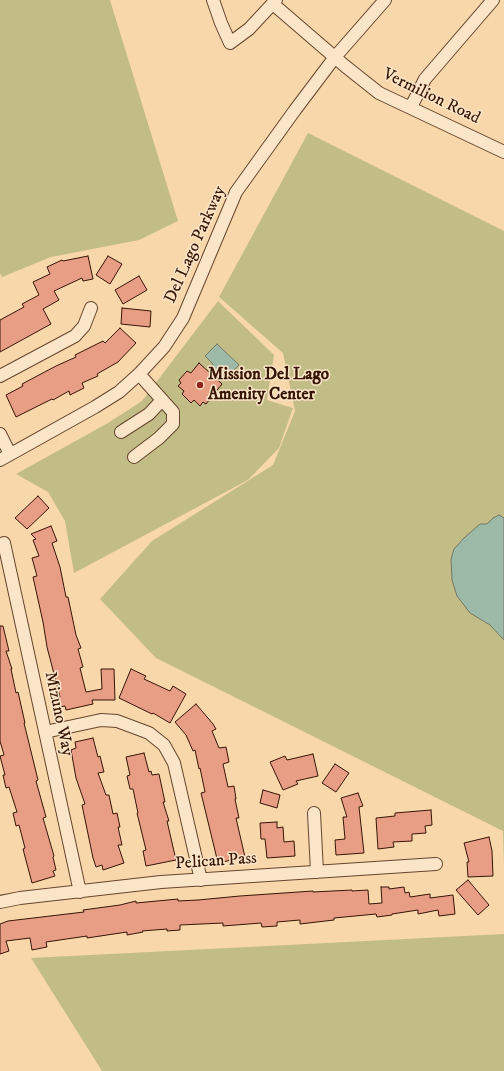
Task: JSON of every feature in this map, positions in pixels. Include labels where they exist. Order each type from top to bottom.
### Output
[{"type":"street","points":[[213,0],[230,43],[249,29],[275,2]]},
{"type":"street","name":"Del Lago Parkway","points":[[5,457],[119,392],[139,374],[164,347],[183,318],[236,192],[335,57],[385,0]]},
{"type":"street","points":[[410,107],[425,79],[493,0]]},
{"type":"street","name":"Vermilion Road","points":[[275,2],[335,57],[379,93],[504,152]]},
{"type":"street","points":[[0,376],[75,336],[84,326],[91,308]]},
{"type":"street","points":[[134,456],[159,438],[173,424],[173,412],[139,374]]},
{"type":"street","points":[[122,432],[149,414],[162,400]]},
{"type":"street","points":[[0,434],[5,457]]},
{"type":"street","name":"Mizuno Way","points":[[2,544],[80,892]]},
{"type":"street","points":[[45,732],[101,720],[117,721],[148,733],[164,745],[174,763],[202,880]]},
{"type":"street","points":[[314,813],[317,872]]},
{"type":"street","name":"Pelican Pass","points":[[0,902],[20,898],[161,882],[436,864]]},
{"type":"shaded area","points":[[0,0],[110,0],[178,221],[139,240],[51,257],[2,277],[0,273]]},
{"type":"shaded area","points":[[308,133],[504,231],[504,867],[503,831],[156,658],[100,599],[152,541],[273,465],[295,411],[283,353],[219,297]]},
{"type":"shaded area","points":[[218,301],[274,355],[267,400],[293,408],[279,448],[248,480],[74,573],[65,521],[48,492],[16,474],[108,423],[142,401]]},
{"type":"shaded area","points":[[217,344],[239,365],[227,378],[219,370],[213,370],[213,364],[205,356]]},
{"type":"shaded area","points":[[499,515],[504,518],[504,640],[490,625],[470,613],[457,596],[452,580],[451,559],[454,549],[464,538],[480,524],[487,524]]},
{"type":"shaded area","points":[[504,934],[504,1071],[102,1071],[31,958]]},
{"type":"building","points":[[88,256],[93,279],[83,281],[82,278],[54,291],[59,300],[43,309],[51,324],[0,352],[0,320],[24,307],[22,304],[39,295],[33,282],[50,274],[47,267],[62,260]]},
{"type":"building","points":[[108,256],[122,264],[110,284],[96,275]]},
{"type":"building","points":[[139,276],[147,290],[123,304],[115,290]]},
{"type":"building","points":[[122,308],[151,311],[150,327],[121,324]]},
{"type":"building","points":[[120,328],[136,343],[118,362],[97,374],[98,376],[82,383],[84,388],[70,395],[69,391],[16,417],[6,395],[23,386],[22,384],[76,357],[75,355],[103,341],[105,343]]},
{"type":"building","name":"Mission Del Lago Amenity Center","points":[[199,363],[222,384],[206,404],[203,402],[200,406],[194,400],[191,403],[182,394],[184,391],[178,386],[181,383],[179,380],[187,371],[191,373]]},
{"type":"building","points":[[38,496],[49,508],[27,529],[15,518]]},
{"type":"building","points":[[51,526],[57,541],[52,543],[60,567],[66,597],[68,597],[76,635],[81,648],[78,649],[83,667],[80,668],[86,692],[102,689],[101,669],[114,669],[115,700],[92,700],[93,704],[66,710],[65,706],[60,707],[58,698],[60,697],[47,647],[33,577],[37,576],[32,558],[39,556],[33,540],[36,539],[31,534]]},
{"type":"building","points":[[0,626],[3,626],[9,651],[6,651],[12,669],[16,693],[18,692],[38,780],[36,781],[46,817],[43,818],[54,856],[56,870],[53,871],[55,876],[32,883],[23,849],[25,848],[19,825],[16,826],[13,813],[17,812],[9,787],[6,788],[3,775],[5,775],[0,756],[4,755],[0,741]]},
{"type":"building","points":[[131,669],[146,676],[144,679],[170,691],[173,686],[186,694],[170,723],[153,713],[152,714],[119,698]]},
{"type":"building","points":[[196,704],[216,729],[212,731],[219,748],[226,747],[229,762],[223,764],[228,787],[234,786],[239,818],[236,818],[245,857],[218,863],[201,793],[205,792],[195,750],[193,751],[186,735],[175,722]]},
{"type":"building","points":[[93,738],[104,772],[98,773],[106,795],[109,795],[113,814],[117,813],[122,845],[118,845],[124,863],[103,870],[102,865],[96,867],[93,858],[82,805],[85,804],[76,778],[71,750],[76,748],[75,742]]},
{"type":"building","points":[[144,753],[149,772],[151,771],[152,775],[159,774],[165,802],[163,802],[169,821],[167,821],[176,860],[146,866],[143,851],[146,850],[133,789],[130,789],[127,776],[130,775],[126,757]]},
{"type":"building","points":[[313,754],[318,776],[296,781],[298,784],[283,790],[270,762],[285,756],[287,760]]},
{"type":"building","points":[[335,764],[349,773],[336,792],[322,783]]},
{"type":"building","points":[[263,790],[280,795],[277,808],[260,803]]},
{"type":"building","points":[[358,793],[363,806],[359,807],[364,853],[336,855],[335,840],[345,839],[343,817],[347,817],[341,798]]},
{"type":"building","points":[[431,810],[432,825],[425,826],[426,833],[412,834],[412,841],[393,842],[394,847],[378,849],[376,818],[395,816],[395,813]]},
{"type":"building","points":[[277,822],[277,828],[283,827],[284,842],[294,841],[295,856],[267,858],[265,839],[261,839],[260,823]]},
{"type":"building","points":[[489,837],[492,851],[493,876],[468,877],[467,862],[469,862],[464,843]]},
{"type":"building","points":[[468,880],[489,905],[478,915],[456,890]]},
{"type":"building","points":[[381,887],[389,887],[389,889],[404,887],[405,893],[409,892],[410,897],[430,894],[430,898],[453,895],[455,914],[439,916],[438,910],[418,914],[418,910],[377,917],[376,914],[334,918],[334,920],[300,924],[300,920],[277,922],[277,926],[262,927],[261,923],[223,926],[223,923],[180,925],[180,930],[167,931],[167,929],[142,931],[143,932],[127,935],[127,932],[46,942],[47,947],[32,950],[30,938],[6,941],[9,951],[0,954],[0,924],[8,921],[84,912],[83,910],[120,905],[136,901],[136,903],[178,899],[178,901],[198,900],[313,891],[368,890],[369,904],[382,903]]},
{"type":"place","name":"Mission Del Lago Amenity Center","points":[[200,385]]}]
